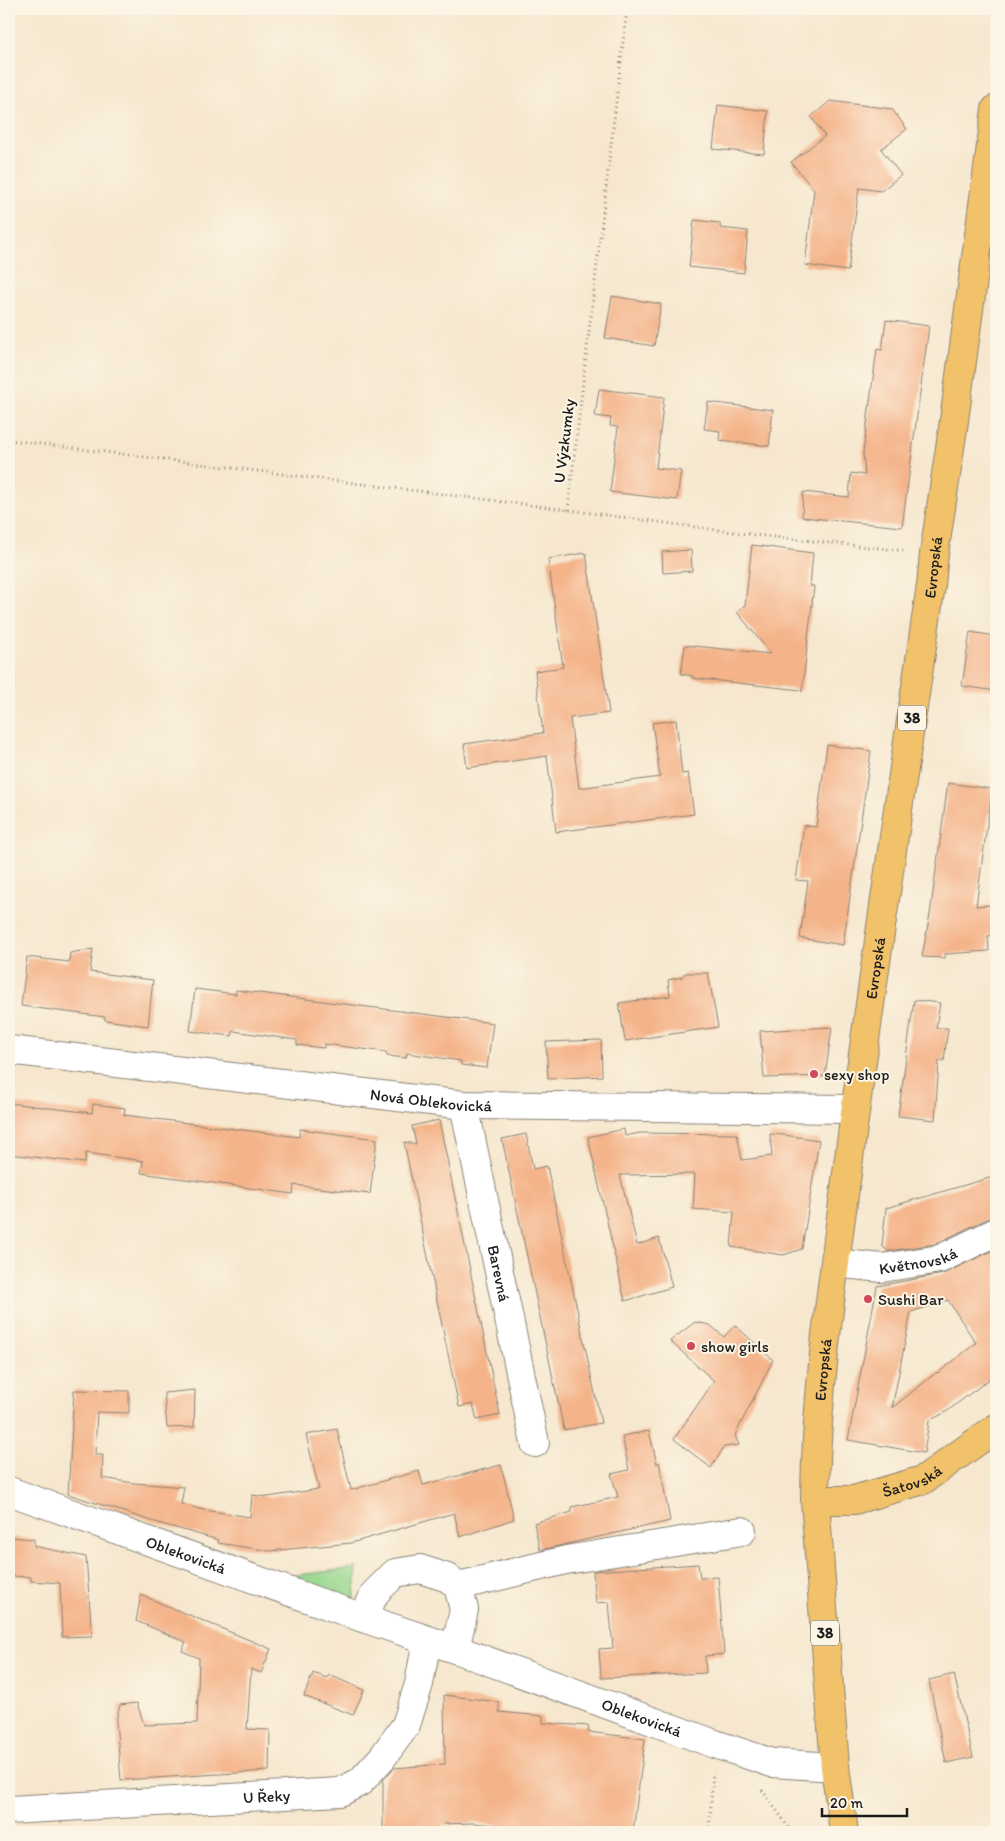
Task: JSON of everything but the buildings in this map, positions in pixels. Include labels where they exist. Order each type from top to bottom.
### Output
[{"type":"main road","name":"Evropská","points":[[844,1832],[835,1767],[816,1500],[816,1464],[826,1327],[855,1109],[953,428],[996,108]]},
{"type":"main road","name":"Šatovská","points":[[816,1500],[854,1500],[924,1480],[996,1428]]},
{"type":"street","name":"Nová Oblekovická","points":[[9,1050],[464,1105],[855,1109]]},
{"type":"street","name":"Barevná","points":[[464,1105],[535,1443]]},
{"type":"street","name":"Květnovská","points":[[835,1263],[882,1268],[940,1259],[996,1232]]},
{"type":"street","name":"Oblekovická","points":[[9,1491],[363,1618],[455,1649],[715,1744],[772,1763],[835,1767]]},
{"type":"street","points":[[458,1586],[566,1560],[742,1531]]},
{"type":"street","points":[[363,1618],[375,1593],[395,1573],[420,1569],[448,1578],[458,1586],[464,1610],[455,1649]]},
{"type":"street","name":"U Řeky","points":[[9,1810],[340,1792],[360,1782],[382,1758],[406,1724],[419,1684],[427,1640]]},
{"type":"path","name":"U Výzkumky","points":[[568,510],[627,9]]},
{"type":"path","points":[[9,440],[568,510],[756,536],[934,554]]},
{"type":"path","points":[[709,1832],[715,1744]]},
{"type":"path","points":[[772,1763],[762,1790],[792,1832]]},
{"type":"green space","points":[[357,1568],[354,1607],[279,1577]]},
{"type":"place","name":"sexy shop","points":[[814,1074]]},
{"type":"place","name":"Sushi Bar","points":[[868,1299]]},
{"type":"place","name":"show girls","points":[[691,1346]]}]
